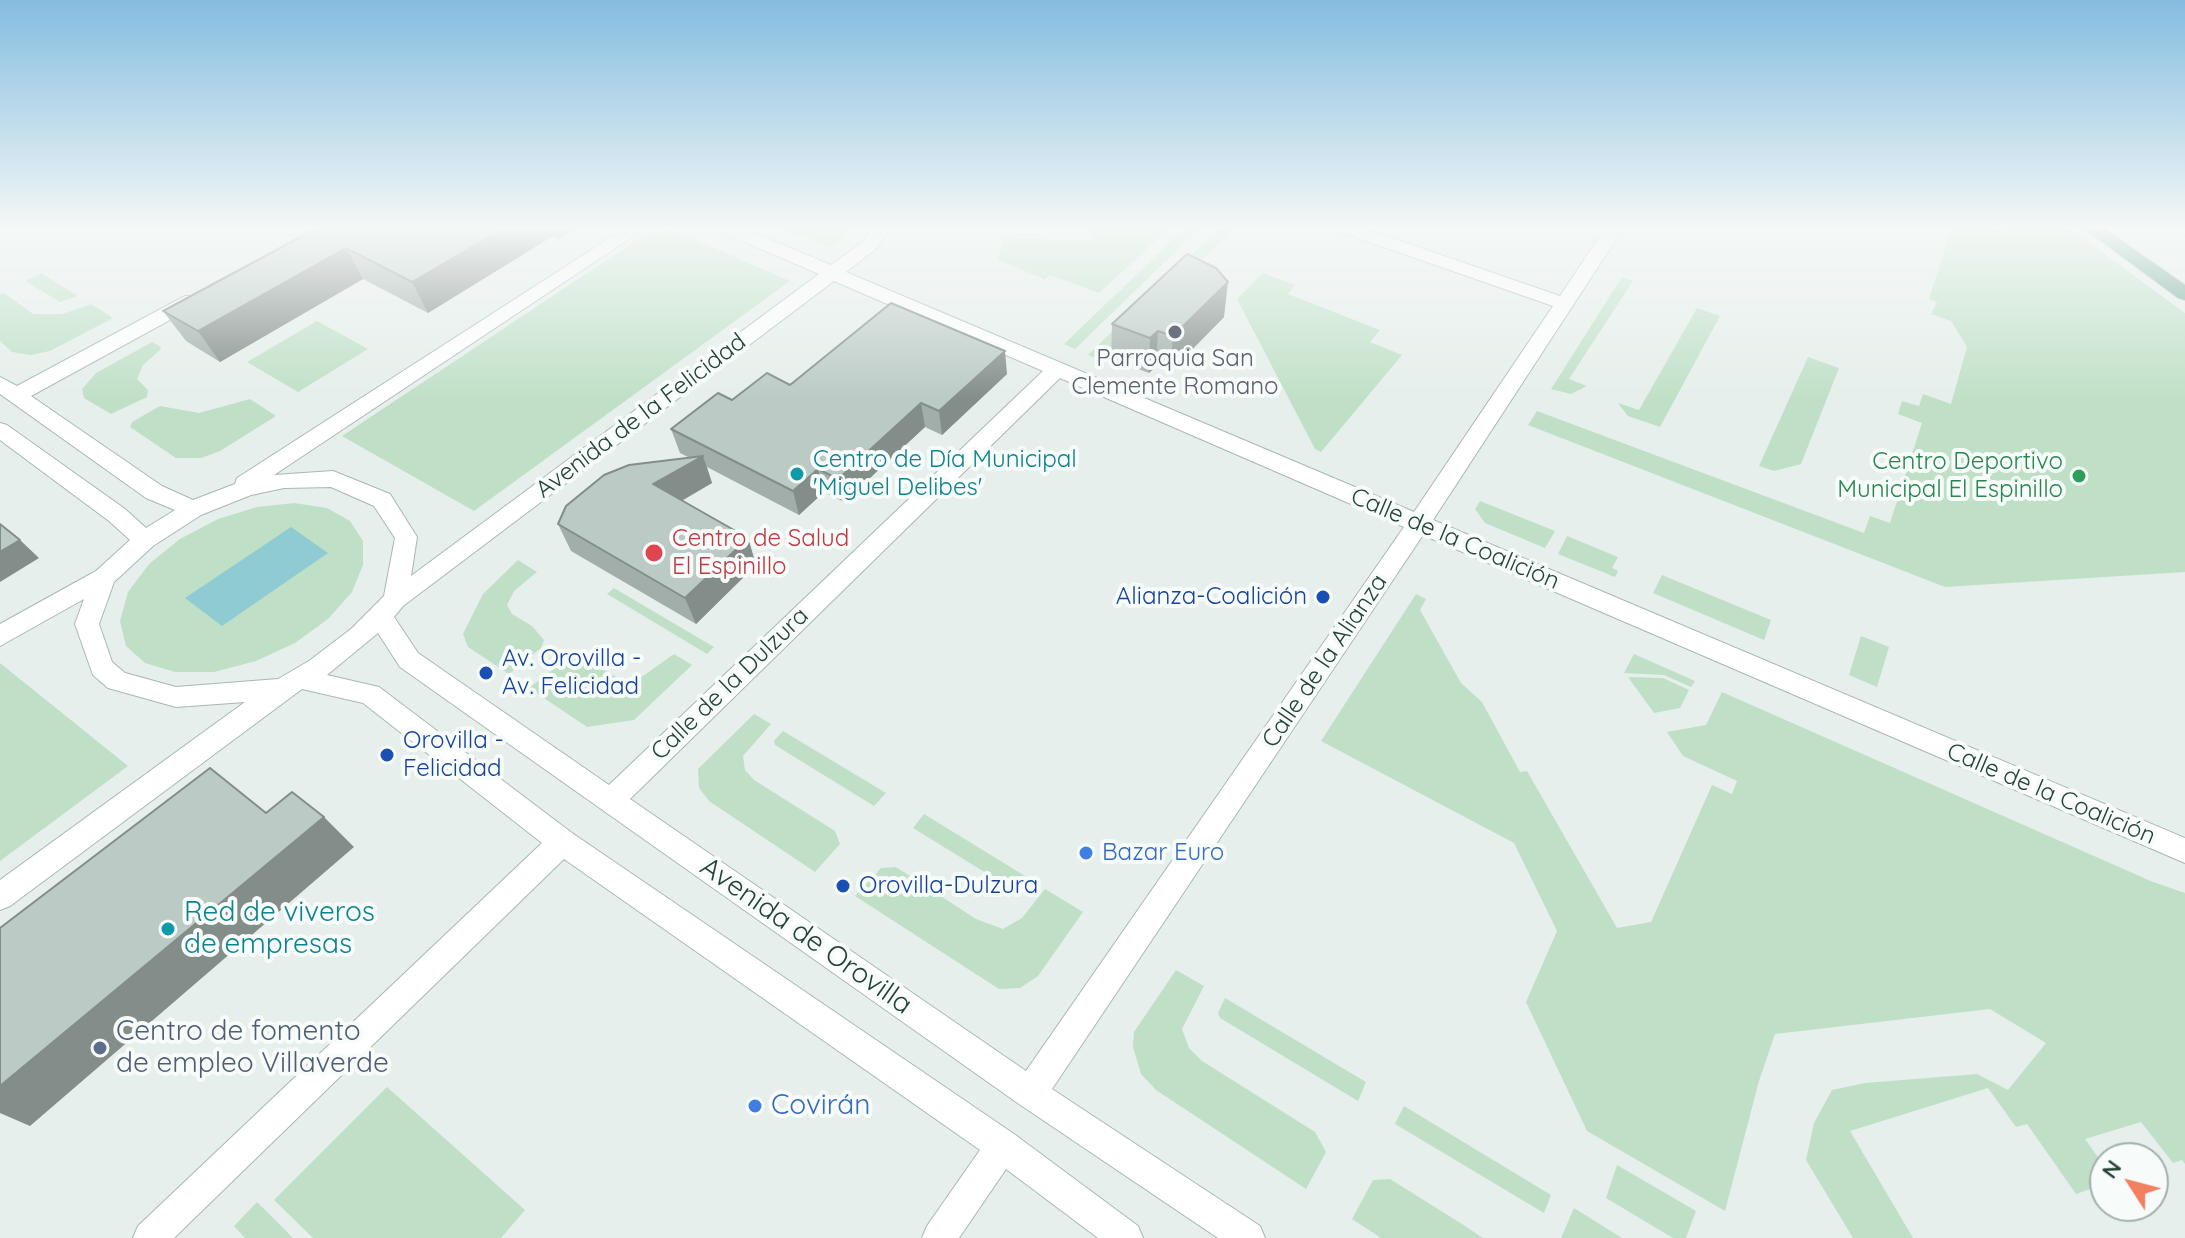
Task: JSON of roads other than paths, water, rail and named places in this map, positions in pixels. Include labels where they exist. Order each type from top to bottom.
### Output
[{"type":"street","points":[[226,495],[549,285]]},
{"type":"street","name":"Avenida de la Felicidad","points":[[388,609],[817,285]]},
{"type":"street","name":"Calle de la Coalición","points":[[860,285],[2185,851]]},
{"type":"street","points":[[1509,285],[1564,304]]},
{"type":"street","name":"Calle de la Alianza","points":[[1030,1093],[1419,523],[1577,285]]},
{"type":"street","points":[[193,509],[154,492],[8,389],[205,293]]},
{"type":"street","name":"Calle de la Dulzura","points":[[611,800],[1057,369]]},
{"type":"street","points":[[0,430],[117,515],[145,540]]},
{"type":"street","points":[[0,636],[104,577],[145,540],[193,509],[226,495],[284,480],[333,479],[382,500],[406,537],[388,609],[360,636],[0,897]]},
{"type":"street","points":[[104,577],[87,624],[102,668],[117,681],[176,697],[292,684],[370,694],[562,842],[1002,1146],[1126,1238]]},
{"type":"street","name":"Avenida de Orovilla","points":[[388,609],[409,660],[1030,1093],[1098,1135],[1248,1238]]},
{"type":"street","points":[[150,1238],[562,842]]},
{"type":"street","points":[[939,1238],[1002,1146]]},
{"type":"water","points":[[291,527],[328,553],[222,626],[185,598]]},
{"type":"place","name":"Parroquia San Clemente Romano","points":[[1175,332]]},
{"type":"place","name":"Centro de Día Municipal 'Miguel Delibes'","points":[[797,474]]},
{"type":"place","name":"Centro Deportivo Municipal El Espinillo","points":[[2079,476]]},
{"type":"place","name":"Centro de Salud El Espinillo","points":[[654,553]]},
{"type":"place","name":"Alianza-Coalición","points":[[1323,597]]},
{"type":"place","name":"Av. Orovilla - Av. Felicidad","points":[[486,673]]},
{"type":"place","name":"Orovilla - Felicidad","points":[[387,755]]},
{"type":"place","name":"Bazar Euro","points":[[1086,853]]},
{"type":"place","name":"Orovilla-Dulzura","points":[[843,886]]},
{"type":"place","name":"Red de viveros de empresas","points":[[168,929]]},
{"type":"place","name":"Centro de fomento de empleo Villaverde","points":[[100,1048]]},
{"type":"place","name":"Covirán","points":[[755,1106]]}]
